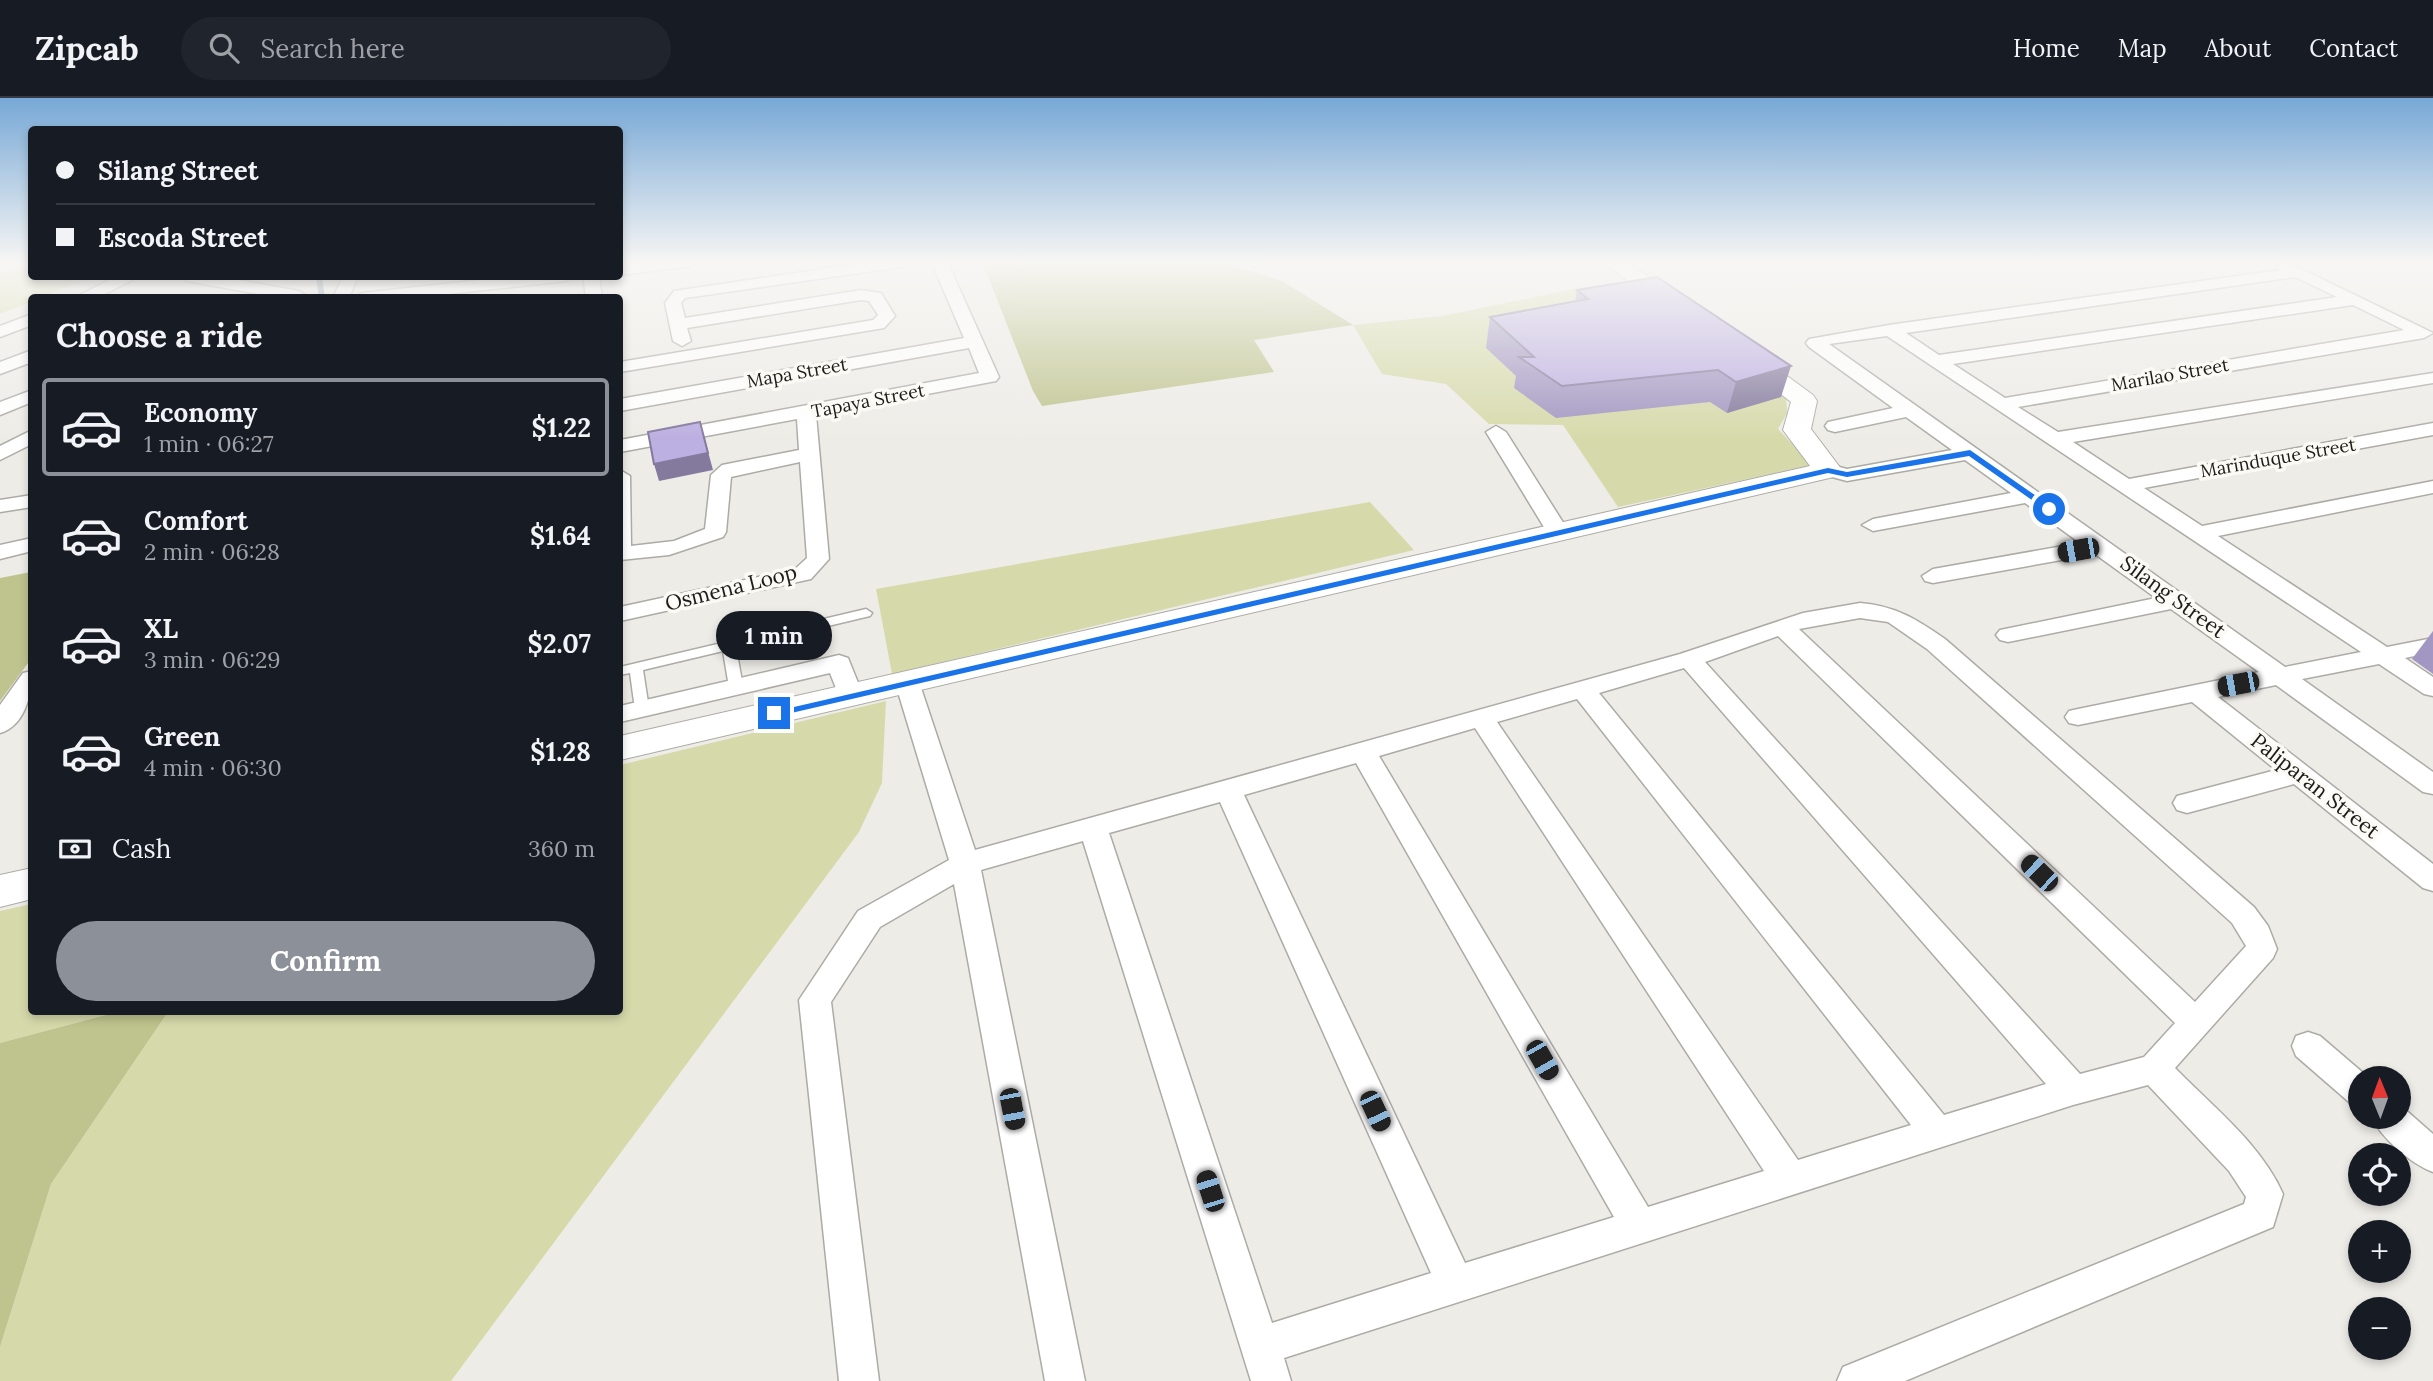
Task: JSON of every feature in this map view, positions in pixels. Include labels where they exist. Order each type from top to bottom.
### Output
[{"type":"street","points":[[6,329],[27,321]]},
{"type":"street","points":[[677,321],[686,356]]},
{"type":"street","points":[[678,324],[698,321]]},
{"type":"street","points":[[623,366],[878,324],[882,321]]},
{"type":"street","name":"Tapaya Street","points":[[623,445],[990,377],[965,321]]},
{"type":"street","points":[[1823,340],[1953,321]]},
{"type":"street","points":[[1935,361],[2211,321]]},
{"type":"street","points":[[2399,321],[2427,334]]},
{"type":"street","points":[[6,329],[28,331]]},
{"type":"street","points":[[1888,330],[2433,688]]},
{"type":"street","name":"Marilao Street","points":[[2001,404],[2427,334]]},
{"type":"street","name":"Silang Street","points":[[1823,340],[1815,343],[2433,785]]},
{"type":"street","name":"Mapa Street","points":[[623,404],[974,342]]},
{"type":"street","points":[[1729,345],[1804,401],[1797,430],[1828,470]]},
{"type":"street","points":[[0,369],[28,357]]},
{"type":"street","points":[[2054,439],[2433,378]]},
{"type":"street","points":[[0,409],[28,397]]},
{"type":"street","points":[[1835,426],[1911,410]]},
{"type":"street","name":"Osmena Loop","points":[[623,613],[803,574],[818,559],[806,412]]},
{"type":"street","name":"Marinduque Street","points":[[2124,486],[2433,429]]},
{"type":"street","points":[[1496,432],[1558,533]]},
{"type":"street","points":[[0,454],[28,438]]},
{"type":"street","points":[[623,747],[1828,470],[1847,475],[1970,453]]},
{"type":"street","points":[[623,552],[643,553],[697,542],[715,532],[721,475],[730,469],[810,454]]},
{"type":"street","points":[[0,460],[28,456]]},
{"type":"street","points":[[2196,534],[2433,487]]},
{"type":"street","points":[[1873,525],[2032,496]]},
{"type":"street","points":[[0,506],[28,502]]},
{"type":"street","points":[[0,552],[28,545]]},
{"type":"street","points":[[1933,576],[2102,546]]},
{"type":"street","points":[[2008,635],[2177,601]]},
{"type":"street","points":[[859,1381],[815,1000],[869,919],[965,864],[1482,719],[1689,659],[1784,628],[1855,610],[1882,612],[1898,618],[1936,644],[2243,915],[2257,934],[2262,949],[2154,1069],[2073,1090],[1937,1132],[1260,1346]]},
{"type":"street","points":[[1784,628],[2196,1023]]},
{"type":"street","points":[[2078,717],[2433,645]]},
{"type":"street","points":[[1689,659],[2073,1090]]},
{"type":"street","points":[[631,712],[839,663],[850,695]]},
{"type":"street","points":[[907,682],[965,864],[1065,1381]]},
{"type":"street","points":[[0,724],[28,685]]},
{"type":"street","points":[[1583,690],[1937,1132]]},
{"type":"street","name":"Paliparan Street","points":[[2197,693],[2433,880]]},
{"type":"street","points":[[1482,719],[1790,1179]]},
{"type":"street","points":[[1363,752],[1639,1226]]},
{"type":"street","points":[[2187,803],[2298,773]]},
{"type":"street","points":[[1228,790],[1455,1284]]},
{"type":"street","points":[[1093,828],[1271,1381]]},
{"type":"street","points":[[0,891],[28,884]]},
{"type":"street","points":[[2308,1046],[2348,1081]]},
{"type":"street","points":[[1857,1381],[2260,1215],[2265,1194],[2242,1160],[2154,1069]]},
{"type":"street","points":[[2403,1129],[2433,1156]]},
{"type":"lane","points":[[623,670],[866,613]]},
{"type":"lane","points":[[729,645],[736,687]]},
{"type":"lane","points":[[631,712],[636,667]]},
{"type":"green space","points":[[1005,321],[1346,321],[1353,325],[1254,340],[1274,372],[1042,406],[1033,391]]},
{"type":"green space","points":[[1394,321],[1679,321],[1786,396],[1787,413],[1778,429],[1812,465],[1618,507],[1563,425],[1489,424],[1446,384],[1382,374],[1353,325]]},
{"type":"green space","points":[[1370,502],[1414,550],[892,674],[876,589]]},
{"type":"green space","points":[[28,573],[28,663],[0,701],[0,578]]},
{"type":"green space","points":[[886,701],[882,783],[859,832],[451,1381],[0,1381],[0,1347],[51,1184],[166,1015],[623,1015],[623,764]]},
{"type":"green space","points":[[28,905],[28,1015],[106,1015],[0,1043],[0,911]]},
{"type":"green space","points":[[106,1015],[166,1015],[51,1184],[0,1347],[0,1043]]},
{"type":"building","points":[[1494,321],[1723,321],[1791,366],[1736,382],[1718,370],[1562,386],[1519,357],[1534,357]]},
{"type":"building","points":[[700,422],[708,453],[654,464],[648,432]]},
{"type":"route","points":[[774,713],[1828,470],[1847,475],[1970,453],[2049,509]]}]
